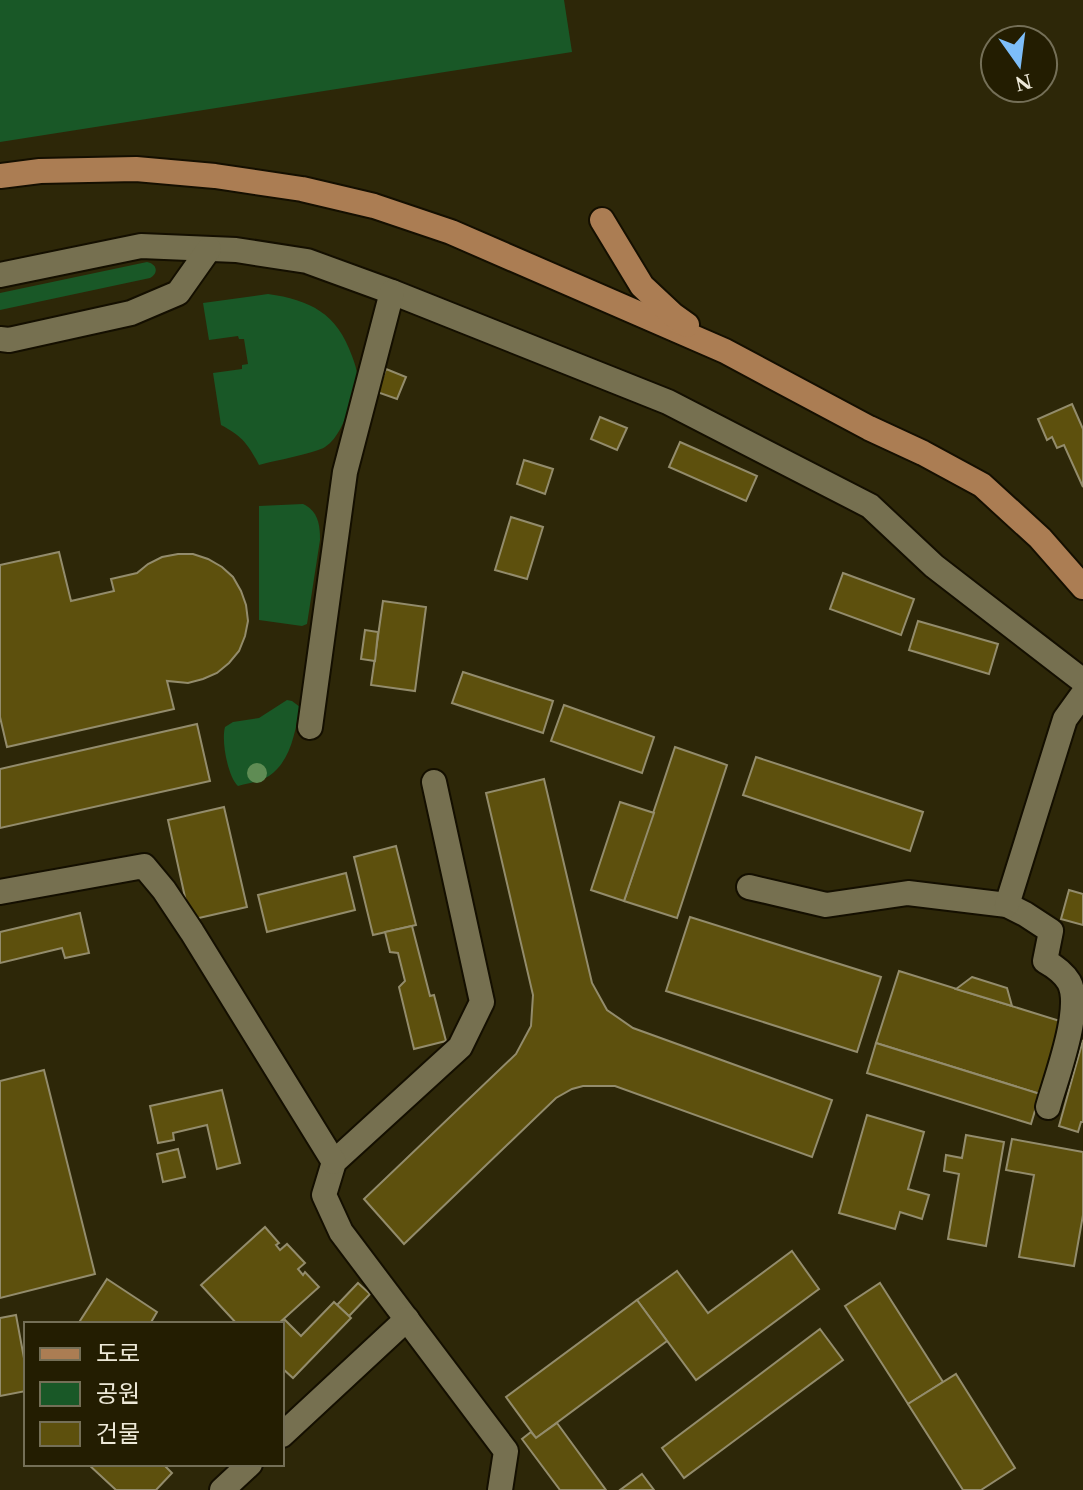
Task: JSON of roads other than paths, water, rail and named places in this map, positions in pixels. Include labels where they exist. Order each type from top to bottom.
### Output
[{"type":"main road","points":[[0,176],[40,171],[136,169],[215,176],[302,189],[374,206],[451,232],[725,351],[982,485],[1040,538],[1083,587]]},
{"type":"main road","points":[[602,220],[642,286],[673,315],[725,351]]},
{"type":"street","points":[[0,275],[141,246],[236,250],[307,261],[392,292],[668,402],[870,506],[934,566],[1083,681]]},
{"type":"street","points":[[0,339],[9,340],[131,313],[178,293],[209,249]]},
{"type":"street","points":[[310,727],[345,472],[392,292]]},
{"type":"street","points":[[1007,905],[1065,719],[1083,694]]},
{"type":"street","points":[[434,782],[482,1002],[460,1047],[334,1162],[324,1195],[341,1232],[506,1451],[500,1490]]},
{"type":"street","points":[[0,892],[144,866],[192,932],[334,1162]]},
{"type":"street","points":[[749,887],[826,905],[908,893],[1007,905],[1051,931],[1045,961],[1056,967],[1070,983],[1074,998],[1073,1020],[1048,1107]]},
{"type":"street","points":[[284,1433],[407,1319]]},
{"type":"street","points":[[222,1490],[248,1466]]}]
